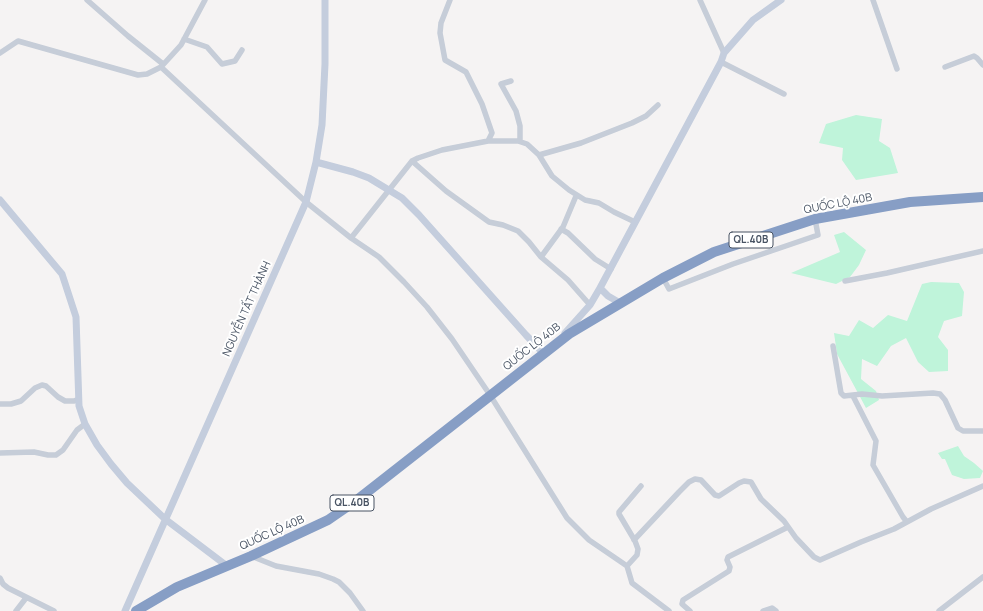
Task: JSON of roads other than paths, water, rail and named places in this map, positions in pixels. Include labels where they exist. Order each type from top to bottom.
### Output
[{"type":"highway","name":"QUỐC LỘ 40B","points":[[136,611],[177,587],[315,527],[343,510],[569,334],[663,278],[714,252],[815,219],[910,202],[983,197]]},
{"type":"main road","name":"NGUYỄN TẤT THÀNH","points":[[125,611],[306,202],[316,162],[323,109],[325,0]]},
{"type":"main road","points":[[316,162],[364,176],[402,198],[544,354],[572,326],[590,305],[611,269],[721,62],[724,53],[753,20],[782,0]]},
{"type":"main road","points":[[0,200],[62,274],[76,317],[79,406],[85,424],[97,445],[127,482],[165,519],[227,566]]},
{"type":"main road","points":[[600,288],[608,296],[620,303]]},
{"type":"street","points":[[87,0],[162,66],[306,202],[351,238],[379,257],[404,282],[427,307],[452,339],[490,395],[567,518],[589,540],[627,566],[632,582],[669,611]]},
{"type":"street","points":[[0,52],[18,41],[138,75],[148,74],[162,66],[175,53],[205,0]]},
{"type":"street","points":[[450,0],[441,23],[440,33],[445,60],[466,72],[469,76],[482,104],[492,133],[488,141]]},
{"type":"street","points":[[700,0],[724,53]]},
{"type":"street","points":[[873,0],[897,69]]},
{"type":"street","points":[[184,39],[207,48],[222,64],[235,61],[242,50]]},
{"type":"street","points":[[945,67],[974,56],[983,65]]},
{"type":"street","points":[[721,62],[784,94]]},
{"type":"street","points":[[511,81],[501,84],[516,111],[520,126],[520,141]]},
{"type":"street","points":[[539,155],[581,143],[622,128],[646,116],[658,105]]},
{"type":"street","points":[[351,238],[412,161],[442,150],[488,141],[520,141],[527,144],[539,155],[552,176],[576,196],[585,200],[599,203],[635,222]]},
{"type":"street","points":[[412,161],[446,191],[489,222],[503,225],[518,231],[541,257],[568,280],[590,305]]},
{"type":"street","points":[[541,257],[561,229],[576,196]]},
{"type":"street","points":[[663,278],[670,289],[733,264],[818,235],[815,219]]},
{"type":"street","points":[[561,229],[568,233],[590,256],[611,269]]},
{"type":"street","points":[[845,281],[983,251]]},
{"type":"street","points":[[833,346],[841,393],[844,396],[862,394],[882,396],[933,393],[940,394],[945,400],[958,428],[963,431],[983,431]]},
{"type":"street","points":[[0,404],[11,404],[21,401],[35,388],[42,385],[46,386],[65,401],[74,401],[79,399]]},
{"type":"street","points":[[853,396],[876,441],[873,465],[907,522]]},
{"type":"street","points":[[0,453],[34,452],[48,455],[56,454],[64,450],[77,430],[85,424]]},
{"type":"street","points":[[634,540],[679,492],[694,479],[701,480],[715,495],[719,496],[739,483],[744,481],[751,482],[760,499],[784,521],[796,538],[814,557],[820,560],[894,529],[931,509],[983,486]]},
{"type":"street","points":[[627,566],[638,553],[638,547],[618,514],[641,486]]},
{"type":"street","points":[[690,611],[682,604],[683,600],[729,571],[730,568],[727,560],[728,557],[788,527]]},
{"type":"street","points":[[251,556],[276,566],[319,574],[333,579],[339,582],[350,593],[363,611]]},
{"type":"street","points":[[0,578],[3,584],[26,598],[54,611]]},
{"type":"street","points":[[939,611],[983,578]]},
{"type":"street","points":[[16,611],[26,598]]},
{"type":"street","points":[[763,611],[772,608],[776,611]]}]
